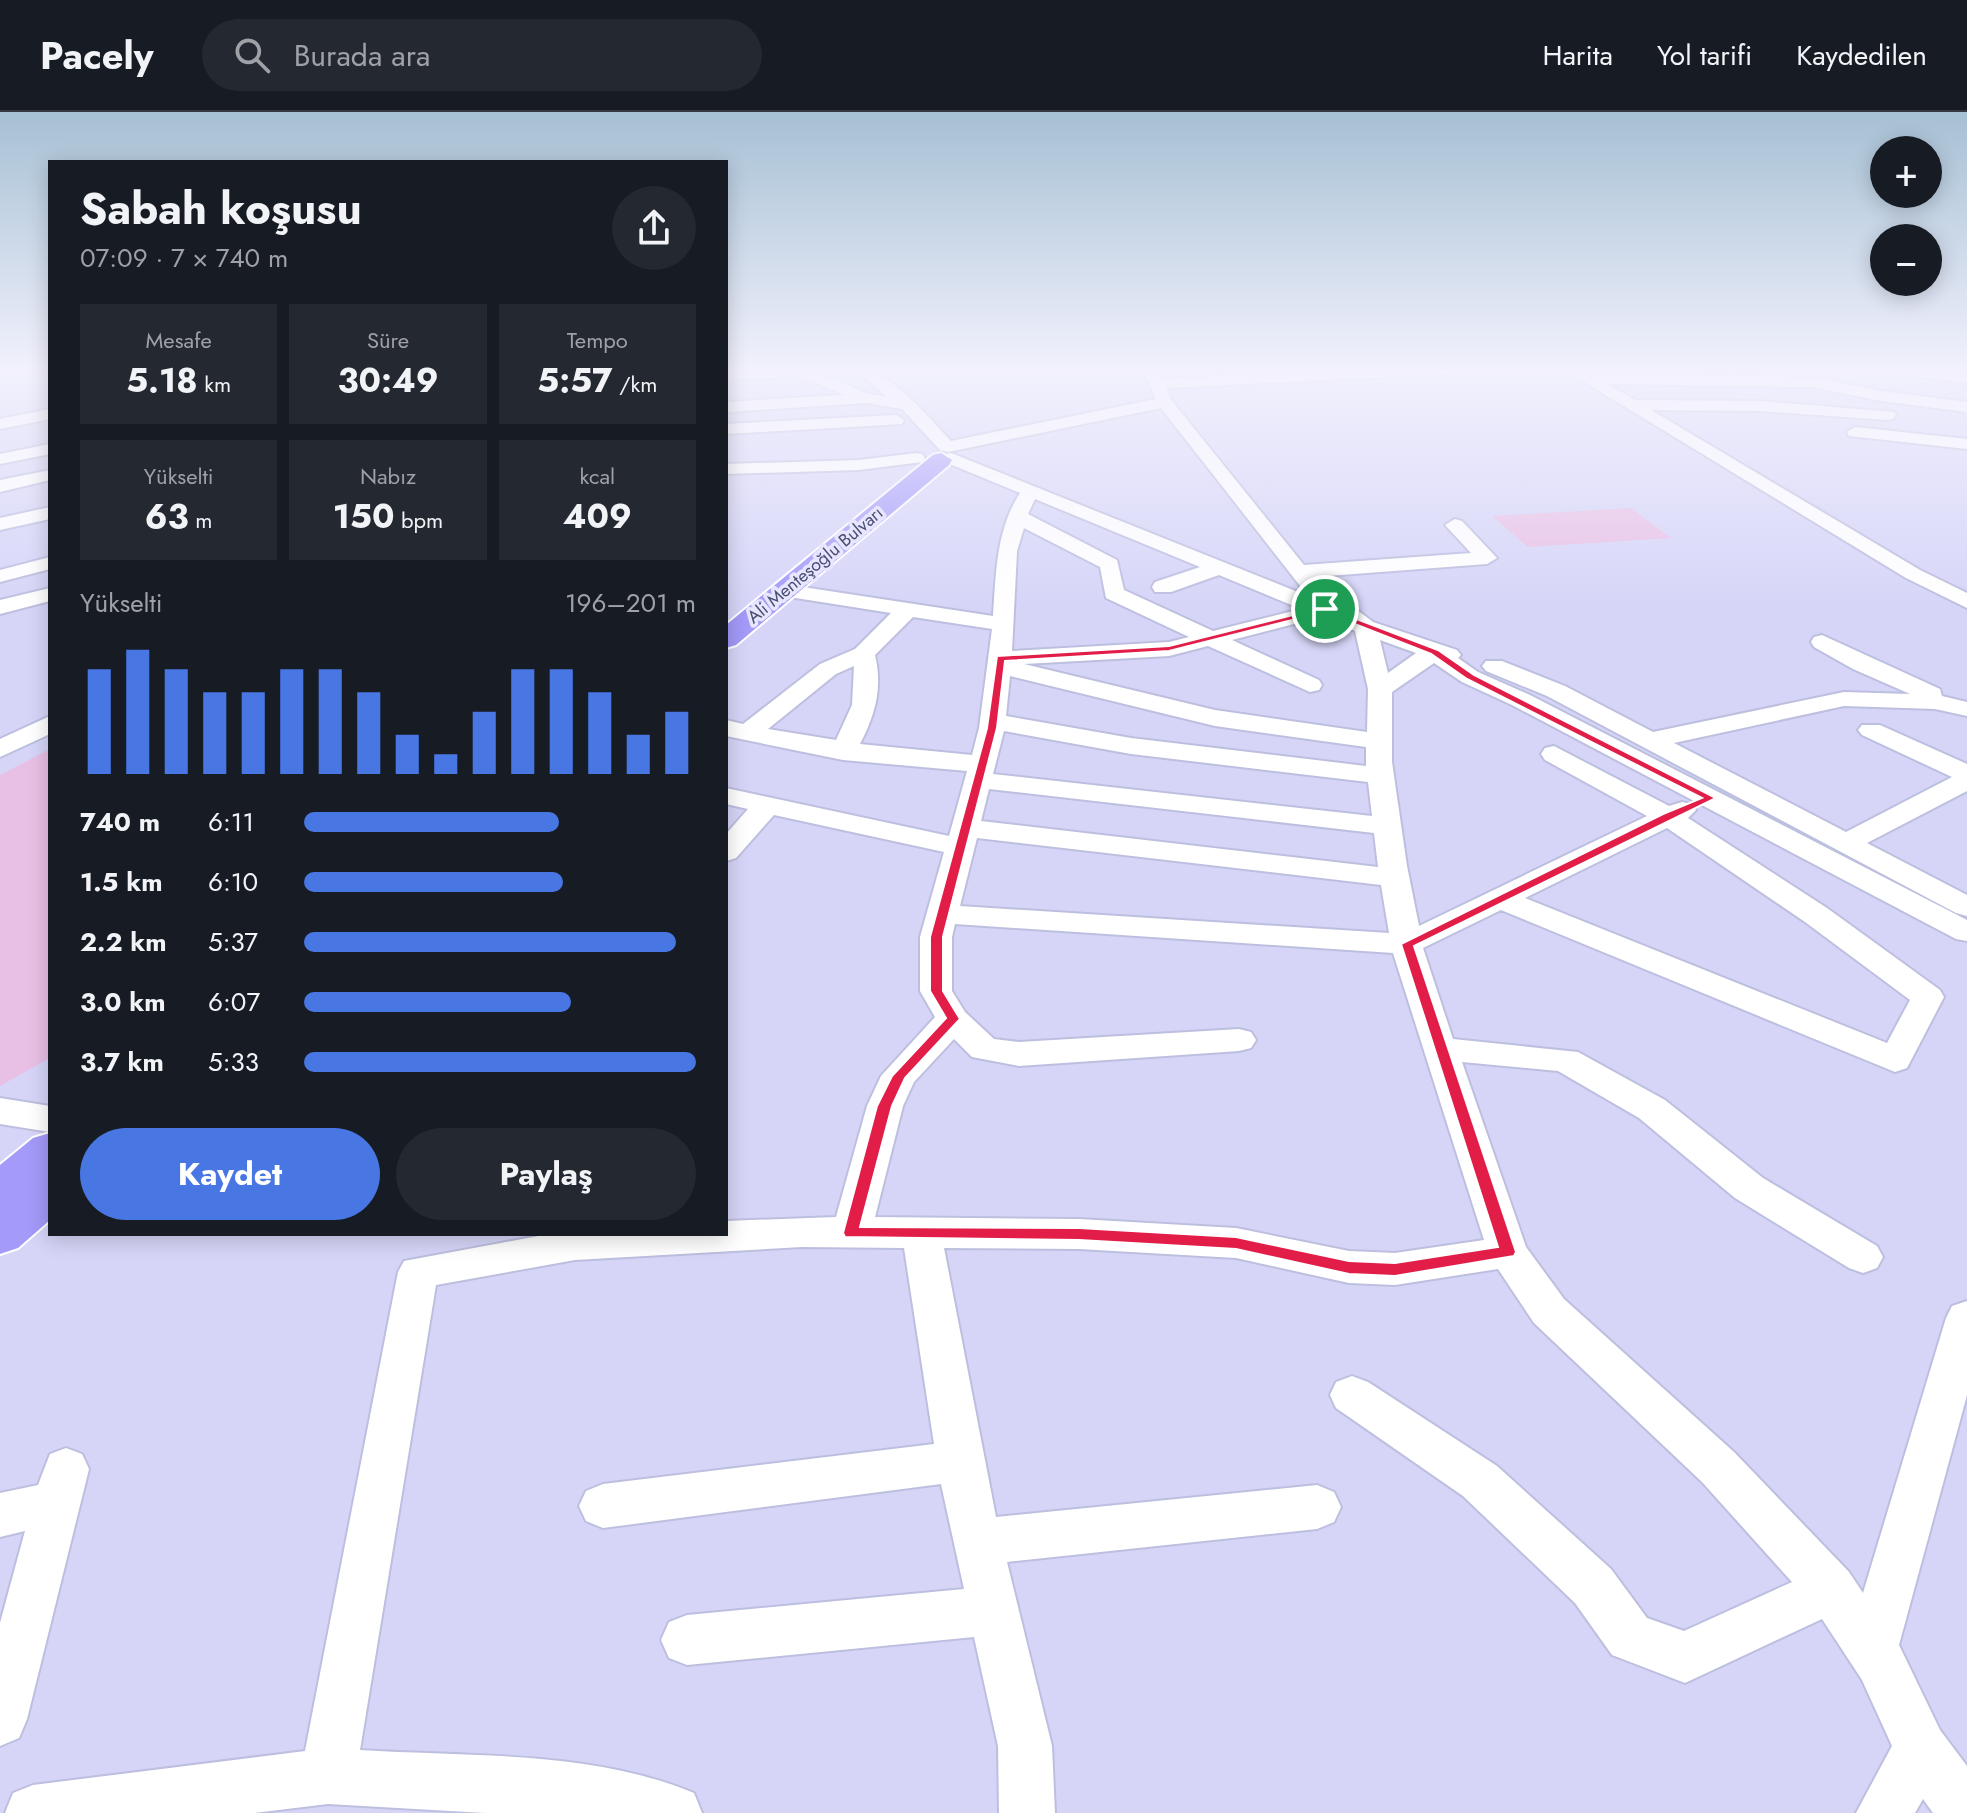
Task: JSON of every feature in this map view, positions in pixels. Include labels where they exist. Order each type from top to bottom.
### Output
[{"type":"main road","name":"Ali Menteşoğlu Bulvarı","points":[[728,609],[926,448]]},
{"type":"main road","name":"Ali Menteşoğlu Bulvarı","points":[[728,637],[783,590],[927,448]]},
{"type":"main road","points":[[0,1191],[48,1152]]},
{"type":"main road","points":[[0,1235],[48,1194]]},
{"type":"street","points":[[728,469],[859,465],[923,448]]},
{"type":"street","points":[[931,448],[1365,627],[1434,652],[1492,665],[1556,691],[1967,907]]},
{"type":"street","points":[[1205,448],[1312,589],[1365,627],[1380,689],[1381,776],[1394,878],[1407,944],[1508,1252],[1549,1311],[1718,1467],[1831,1589],[1872,1649],[1921,1749],[1960,1803],[1967,1808]]},
{"type":"street","points":[[1704,448],[1890,561],[1967,601]]},
{"type":"street","points":[[0,459],[48,449]]},
{"type":"street","points":[[0,486],[48,475]]},
{"type":"street","points":[[1031,490],[1007,551],[1004,624],[993,721],[936,937],[936,991],[953,1019],[984,1049],[1019,1054],[1239,1040]]},
{"type":"street","points":[[0,524],[48,513]]},
{"type":"street","points":[[1018,517],[1110,564],[1114,593],[1310,685]]},
{"type":"street","points":[[1300,572],[1487,558],[1455,525]]},
{"type":"street","points":[[0,576],[48,564]]},
{"type":"street","points":[[1163,587],[1221,567]]},
{"type":"street","points":[[783,590],[1004,624]]},
{"type":"street","points":[[0,607],[48,595]]},
{"type":"street","points":[[736,730],[828,669],[863,654],[908,609]]},
{"type":"street","points":[[1001,658],[1169,649],[1325,609]]},
{"type":"street","points":[[1822,642],[1909,686],[1967,708]]},
{"type":"street","points":[[1380,689],[1434,652]]},
{"type":"street","points":[[1434,652],[1470,677],[1967,932]]},
{"type":"street","points":[[843,752],[862,718],[868,670],[863,654]]},
{"type":"street","points":[[1001,658],[1019,672],[1186,712],[1379,741]]},
{"type":"street","points":[[1650,740],[1844,699],[1935,702],[1967,708]]},
{"type":"street","points":[[993,721],[1131,746],[1381,776]]},
{"type":"street","points":[[0,749],[48,725]]},
{"type":"street","points":[[736,730],[843,752],[1387,826]]},
{"type":"street","points":[[1871,730],[1967,777]]},
{"type":"street","points":[[1500,899],[1895,1060],[1928,997],[1816,915],[1667,816],[1554,754]]},
{"type":"street","points":[[1846,843],[1967,777]]},
{"type":"street","points":[[728,796],[964,838],[1394,878]]},
{"type":"street","points":[[943,914],[1407,944],[1667,816],[1711,798]]},
{"type":"street","points":[[728,850],[767,805]]},
{"type":"street","points":[[851,1233],[885,1106],[899,1076],[953,1019]]},
{"type":"street","points":[[1441,1049],[1566,1060],[1652,1109],[1749,1188],[1863,1257]]},
{"type":"street","points":[[0,1111],[48,1119]]},
{"type":"street","points":[[328,1776],[418,1272],[575,1245],[802,1232],[1079,1234],[1236,1243],[1349,1267],[1395,1269],[1508,1252]]},
{"type":"street","points":[[922,1234],[959,1461],[1025,1746],[1027,1813]]},
{"type":"street","points":[[1872,1649],[1967,1318]]},
{"type":"street","points":[[1352,1395],[1480,1481],[1593,1586],[1630,1637],[1685,1657],[1831,1589]]},
{"type":"street","points":[[603,1506],[959,1461]]},
{"type":"street","points":[[0,1515],[62,1486],[0,1719]]},
{"type":"street","points":[[977,1542],[1317,1507]]},
{"type":"street","points":[[687,1640],[994,1611]]},
{"type":"street","points":[[1884,1813],[1921,1749]]},
{"type":"street","points":[[33,1813],[328,1776],[582,1791],[674,1813]]},
{"type":"shaded area","points":[[0,448],[48,448],[48,1236],[728,1236],[728,448],[1967,448],[1967,1813],[0,1813]]},
{"type":"shaded area","points":[[1631,508],[1671,538],[1528,547],[1492,516]]},
{"type":"shaded area","points":[[48,750],[48,1059],[0,1086],[0,775]]},
{"type":"route","points":[[1325,609],[1434,652],[1470,677],[1711,798],[1667,816],[1407,944],[1410,961],[1508,1252],[1395,1269],[1349,1267],[1236,1243],[1079,1234],[851,1233],[885,1106],[899,1076],[953,1019],[936,991],[936,937],[992,728],[1001,658],[1169,649],[1325,609]]}]
